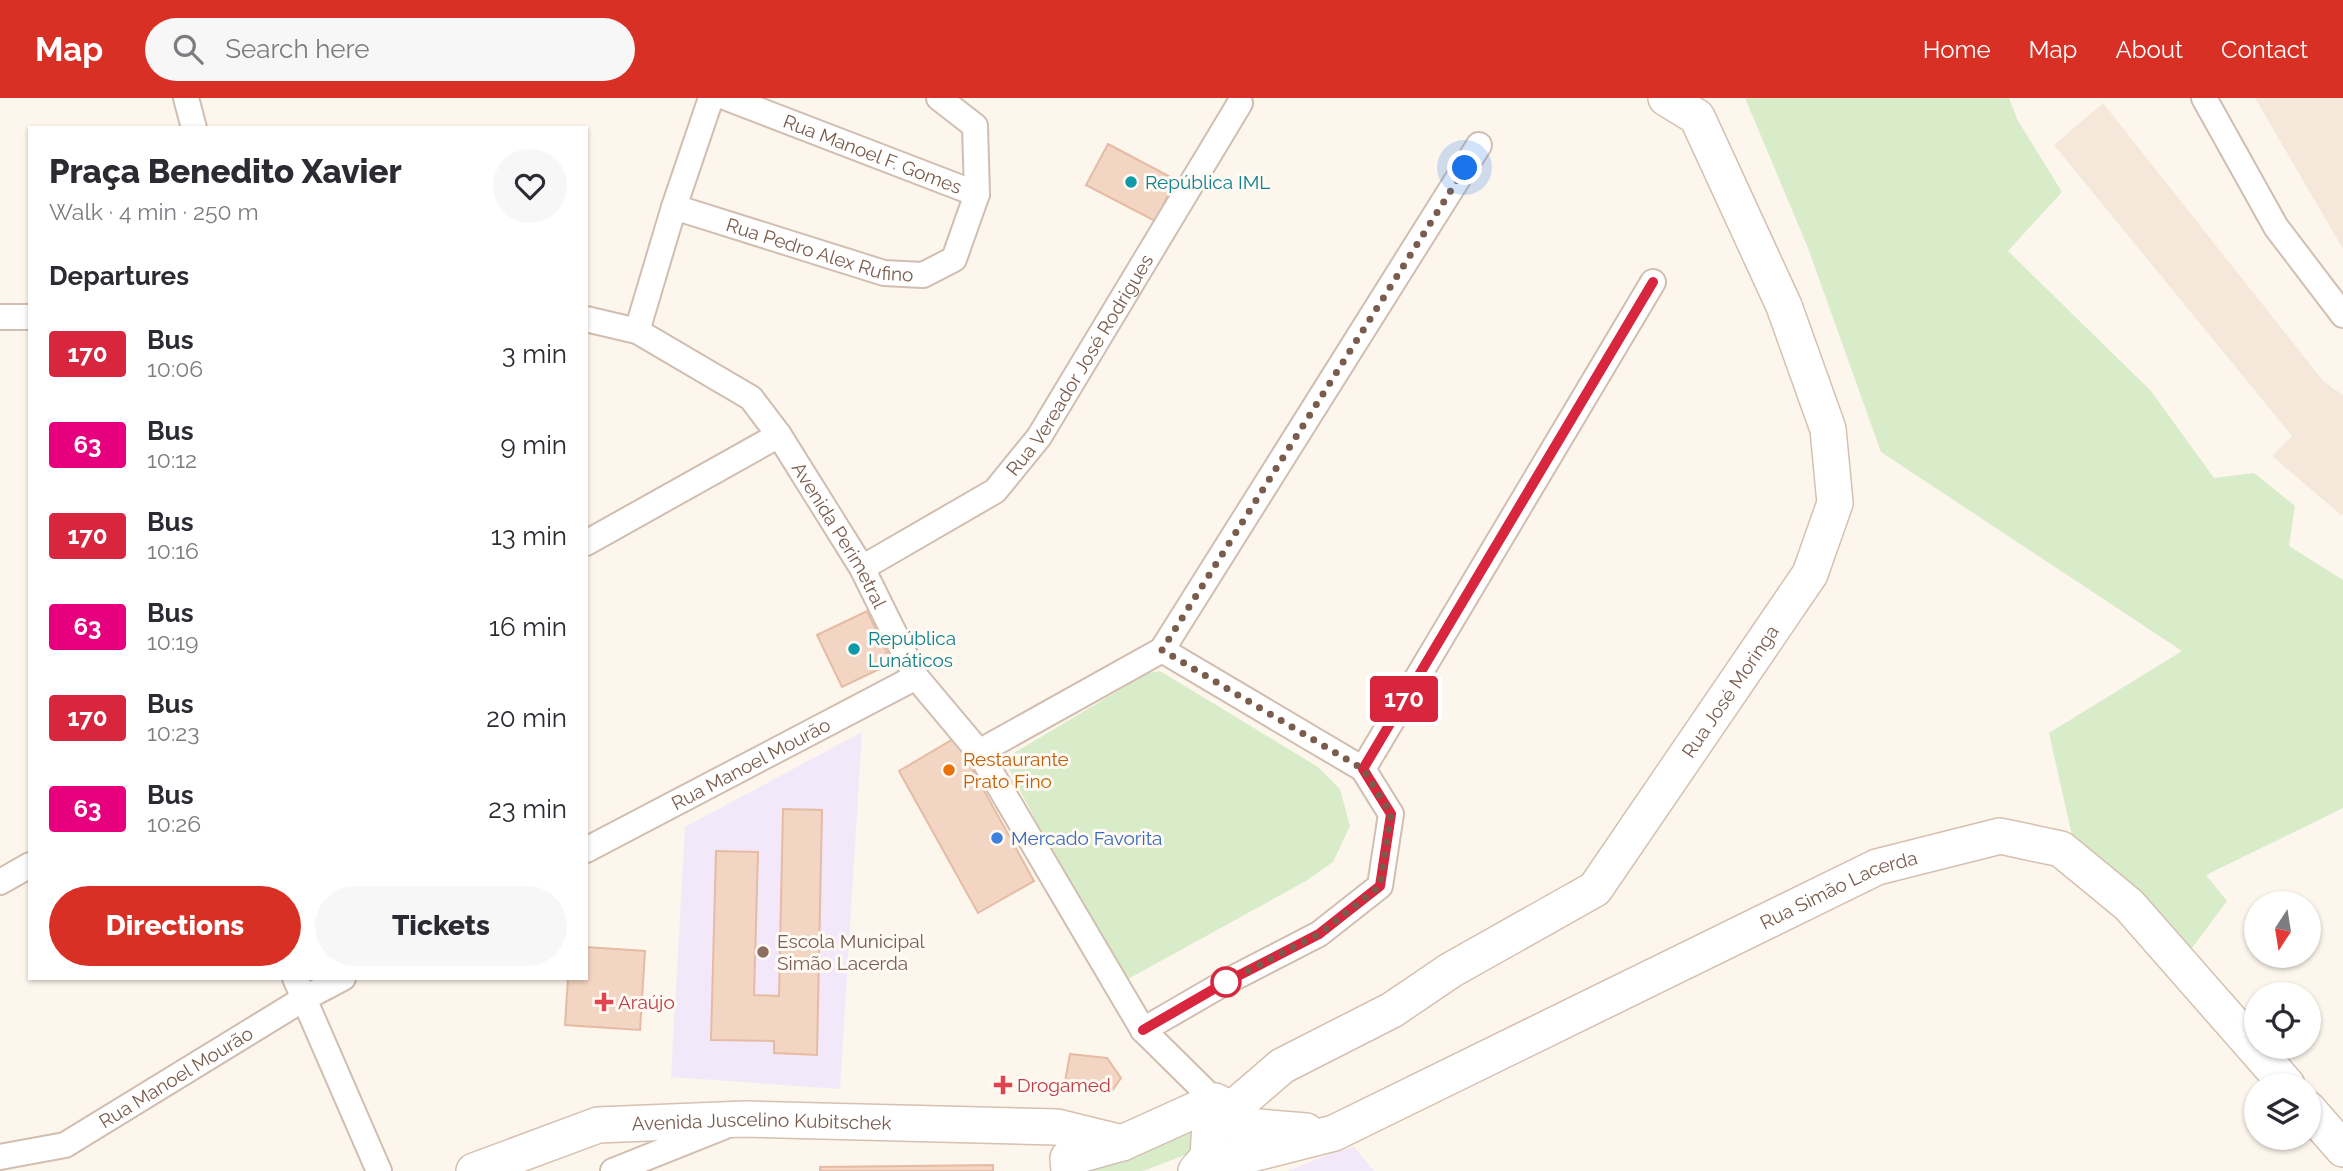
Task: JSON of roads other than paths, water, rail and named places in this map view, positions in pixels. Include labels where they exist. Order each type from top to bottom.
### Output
[{"type":"street","points":[[186,98],[193,126]]},
{"type":"street","points":[[637,331],[674,207],[711,98]]},
{"type":"street","name":"Rua Manoel F. Gomes","points":[[727,98],[977,194]]},
{"type":"street","name":"Rua Pedro Alex Rufino","points":[[674,207],[884,273],[923,275],[954,259],[977,194],[975,126],[939,98]]},
{"type":"street","name":"Rua José Moringa","points":[[1219,1111],[1282,1066],[1392,1010],[1451,970],[1595,889],[1810,574],[1835,503],[1828,429],[1784,306],[1697,117],[1666,98]]},
{"type":"street","points":[[2204,98],[2276,228],[2343,315]]},
{"type":"street","name":"Rua Vereador José Rodrigues","points":[[862,568],[995,491],[1038,436],[1240,103]]},
{"type":"street","points":[[979,752],[1162,650],[1479,145]]},
{"type":"street","points":[[1363,769],[1653,282]]},
{"type":"street","points":[[0,317],[28,317]]},
{"type":"street","name":"Avenida Perimetral","points":[[588,319],[637,331],[751,398],[779,435],[862,568],[916,677],[979,752],[1143,1030],[1219,1111]]},
{"type":"street","points":[[588,542],[779,435]]},
{"type":"street","points":[[1143,1030],[1226,982],[1319,934],[1380,886],[1391,814],[1363,769],[1162,650]]},
{"type":"street","name":"Rua Manoel Mourão","points":[[588,849],[916,677]]},
{"type":"street","name":"Rua Simão Lacerda","points":[[1198,1169],[1334,1133],[1877,867],[2000,836],[2061,849],[2129,905],[2276,1073]]},
{"type":"street","points":[[0,882],[28,866]]},
{"type":"street","name":"Rua Manoel Mourão","points":[[0,1157],[65,1145],[300,988],[334,980]]},
{"type":"street","points":[[300,988],[379,1171]]},
{"type":"street","points":[[1198,1169],[1208,1157],[1219,1111],[1334,1133]]},
{"type":"street","name":"Avenida Juscelino Kubitschek","points":[[474,1171],[598,1125],[744,1119],[1065,1152],[1122,1143],[1219,1111]]},
{"type":"street","points":[[613,1171],[744,1119]]},
{"type":"street","points":[[2321,1124],[2343,1149]]},
{"type":"place","name":"República IML","points":[[1131,182]]},
{"type":"place","name":"República Lunáticos","points":[[854,649]]},
{"type":"place","name":"Restaurante Prato Fino","points":[[949,770]]},
{"type":"place","name":"Mercado Favorita","points":[[997,838]]},
{"type":"place","name":"Escola Municipal Simão Lacerda","points":[[763,952]]},
{"type":"place","name":"Araújo","points":[[604,1002]]},
{"type":"place","name":"Drogamed","points":[[1003,1085]]}]
